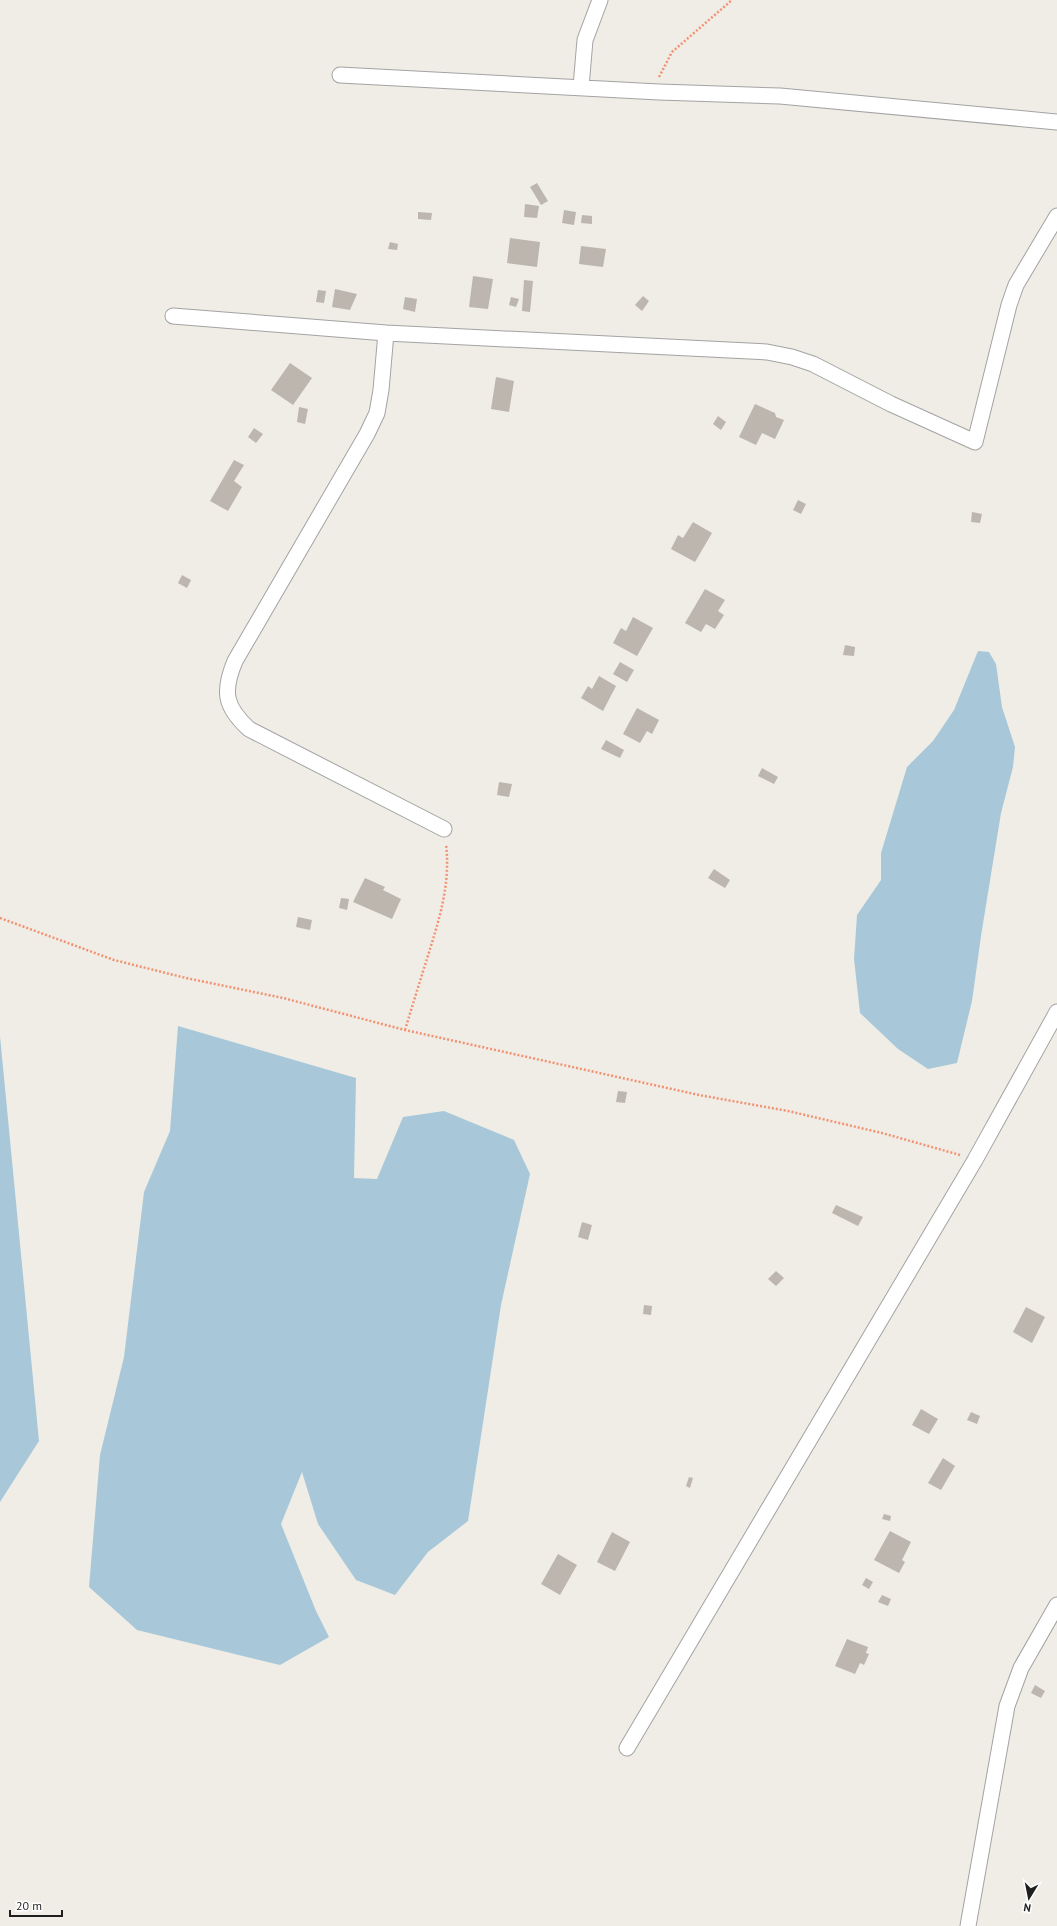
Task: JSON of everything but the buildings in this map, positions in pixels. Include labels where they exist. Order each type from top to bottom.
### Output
[{"type":"street","points":[[582,86],[585,40],[600,0]]},
{"type":"street","points":[[340,76],[582,86],[659,92],[780,96],[1057,122]]},
{"type":"street","points":[[173,316],[386,333],[767,352],[792,357],[813,364],[891,404],[975,442],[1009,305],[1016,285],[1057,216]]},
{"type":"street","points":[[386,333],[381,390],[377,413],[367,434],[235,661],[228,678],[227,693],[230,706],[237,718],[249,729],[444,829]]},
{"type":"street","points":[[628,1748],[975,1160],[1057,1012]]},
{"type":"street","points":[[968,1926],[1007,1706],[1021,1668],[1057,1604]]},
{"type":"path","points":[[659,92],[659,76],[672,52],[732,0]]},
{"type":"path","points":[[405,1030],[440,918],[446,890],[448,861],[444,829]]},
{"type":"path","points":[[0,918],[114,960],[186,978],[283,998],[405,1030],[699,1094],[788,1111],[882,1133],[975,1160]]},
{"type":"water","points":[[978,651],[989,652],[996,664],[1002,707],[1015,747],[1013,767],[1001,813],[972,1001],[957,1063],[928,1069],[898,1049],[860,1013],[854,959],[857,915],[881,880],[881,853],[907,767],[933,741],[954,710]]},
{"type":"water","points":[[178,1026],[356,1078],[354,1178],[377,1179],[403,1117],[444,1111],[514,1140],[530,1174],[501,1305],[468,1521],[428,1552],[395,1595],[356,1580],[318,1524],[302,1472],[281,1524],[316,1611],[329,1637],[280,1665],[137,1630],[89,1587],[100,1455],[124,1357],[144,1192],[170,1131]]},
{"type":"water","points":[[0,1036],[39,1441],[0,1502]]}]
